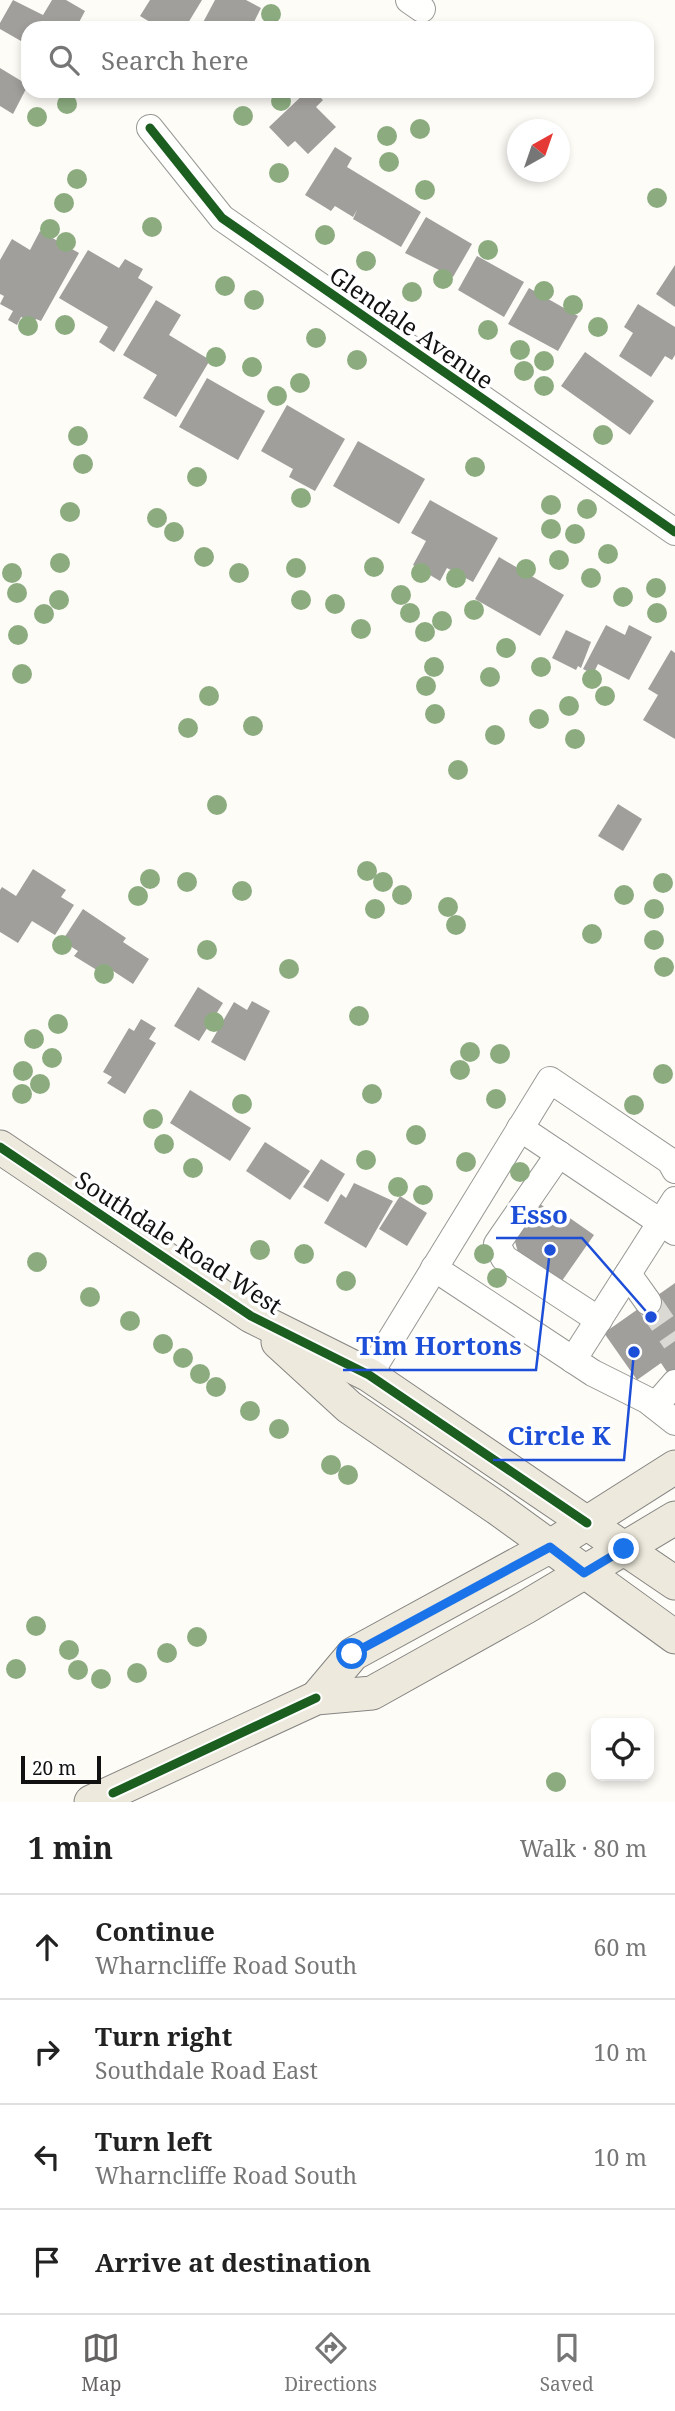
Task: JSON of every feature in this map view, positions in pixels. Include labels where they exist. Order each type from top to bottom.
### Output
[{"type":"main road","name":"Southdale Road West","points":[[0,1147],[251,1316],[369,1375],[675,1583]]},
{"type":"main road","name":"Southdale Road West","points":[[251,1316],[349,1407],[675,1637]]},
{"type":"main road","points":[[316,1698],[352,1654],[550,1547],[675,1467]]},
{"type":"main road","points":[[90,1802],[316,1698],[372,1693],[584,1573],[675,1518]]},
{"type":"street","name":"Glendale Avenue","points":[[150,128],[222,218],[671,520]]},
{"type":"street","points":[[369,1375],[550,1080],[670,1161],[675,1170]]},
{"type":"street","points":[[520,1128],[559,1154],[670,1218],[628,1274],[573,1360]]},
{"type":"street","points":[[559,1154],[497,1244],[504,1258],[599,1320]]},
{"type":"street","points":[[434,1268],[573,1360],[665,1414],[675,1383]]},
{"type":"street","points":[[628,1274],[648,1302]]},
{"type":"building","points":[[13,0],[43,15],[52,0],[66,0],[85,11],[80,21],[21,21],[21,41],[0,29],[0,23]]},
{"type":"building","points":[[150,0],[202,0],[189,21],[148,21],[140,16]]},
{"type":"building","points":[[215,0],[246,0],[261,8],[254,21],[204,21]]},
{"type":"building","points":[[0,68],[21,81],[21,98],[13,114],[0,106]]},
{"type":"building","points":[[300,98],[321,98],[323,100],[316,107],[336,127],[308,154],[295,141],[288,147],[269,127]]},
{"type":"building","points":[[335,147],[352,158],[347,167],[421,212],[401,247],[353,219],[357,210],[353,217],[335,206],[331,211],[305,195]]},
{"type":"building","points":[[426,217],[472,244],[453,277],[405,253]]},
{"type":"building","points":[[40,231],[79,253],[41,321],[36,319],[33,323],[21,317],[17,325],[8,320],[13,311],[0,304],[4,296],[0,294],[0,260],[12,239],[30,250]]},
{"type":"building","points":[[88,250],[119,268],[125,259],[143,269],[138,278],[153,287],[114,352],[99,342],[108,327],[59,298]]},
{"type":"building","points":[[477,256],[524,282],[504,317],[458,290]]},
{"type":"building","points":[[675,265],[675,307],[656,294]]},
{"type":"building","points":[[529,288],[578,316],[558,351],[508,324]]},
{"type":"building","points":[[156,300],[181,315],[169,335],[210,360],[176,417],[143,398],[157,375],[123,355]]},
{"type":"building","points":[[638,304],[675,327],[675,355],[672,360],[665,356],[651,377],[619,356],[633,333],[624,327]]},
{"type":"building","points":[[585,352],[654,401],[630,435],[561,386]]},
{"type":"building","points":[[207,378],[265,411],[238,460],[179,427]]},
{"type":"building","points":[[287,405],[345,439],[315,491],[289,477],[293,469],[261,451]]},
{"type":"building","points":[[358,441],[425,479],[399,524],[333,486]]},
{"type":"building","points":[[430,500],[498,538],[473,582],[447,568],[440,581],[413,565],[426,541],[411,533]]},
{"type":"building","points":[[499,557],[564,595],[540,636],[475,599]]},
{"type":"building","points":[[606,625],[625,635],[629,625],[652,637],[629,680],[598,664],[593,674],[583,669]]},
{"type":"building","points":[[566,630],[591,642],[581,668],[578,666],[576,670],[552,658]]},
{"type":"building","points":[[671,650],[675,653],[675,739],[643,720],[658,695],[648,689]]},
{"type":"building","points":[[618,804],[642,819],[623,851],[598,836]]},
{"type":"building","points":[[33,869],[66,890],[61,897],[74,905],[55,935],[32,921],[18,943],[0,932],[0,890],[2,887],[16,896]]},
{"type":"building","points":[[83,909],[126,938],[123,942],[149,959],[133,984],[104,965],[100,972],[74,956],[78,951],[62,941]]},
{"type":"building","points":[[198,987],[223,1003],[199,1041],[174,1026]]},
{"type":"building","points":[[252,1001],[270,1011],[245,1061],[211,1042],[234,1002],[247,1010]]},
{"type":"building","points":[[141,1019],[156,1028],[149,1039],[156,1043],[125,1094],[107,1083],[112,1077],[103,1072],[129,1028],[134,1031]]},
{"type":"building","points":[[190,1090],[251,1128],[230,1161],[170,1123]]},
{"type":"building","points":[[265,1142],[310,1171],[290,1200],[246,1171]]},
{"type":"building","points":[[321,1159],[345,1174],[328,1202],[303,1187]]},
{"type":"building","points":[[354,1183],[393,1201],[366,1248],[324,1223],[341,1194],[346,1198]]},
{"type":"building","points":[[400,1196],[427,1213],[407,1246],[379,1229]]},
{"type":"building","points":[[538,1202],[555,1216],[567,1216],[594,1235],[557,1288],[521,1263],[514,1238]]},
{"type":"building","points":[[675,1283],[675,1371],[669,1375],[661,1363],[637,1380],[604,1333]]},
{"type":"tunnel","points":[[648,1302],[675,1341]]},
{"type":"cycle path","points":[[150,128],[222,218],[675,532]]},
{"type":"cycle path","points":[[0,1147],[251,1316],[369,1375],[587,1523]]},
{"type":"cycle path","points":[[113,1793],[316,1698]]},
{"type":"place","name":"Tim Hortons","points":[[550,1250]]},
{"type":"place","name":"Esso","points":[[651,1317]]},
{"type":"place","name":"Circle K","points":[[634,1352]]},
{"type":"route","points":[[352,1654],[550,1547],[584,1573],[624,1549]]}]
